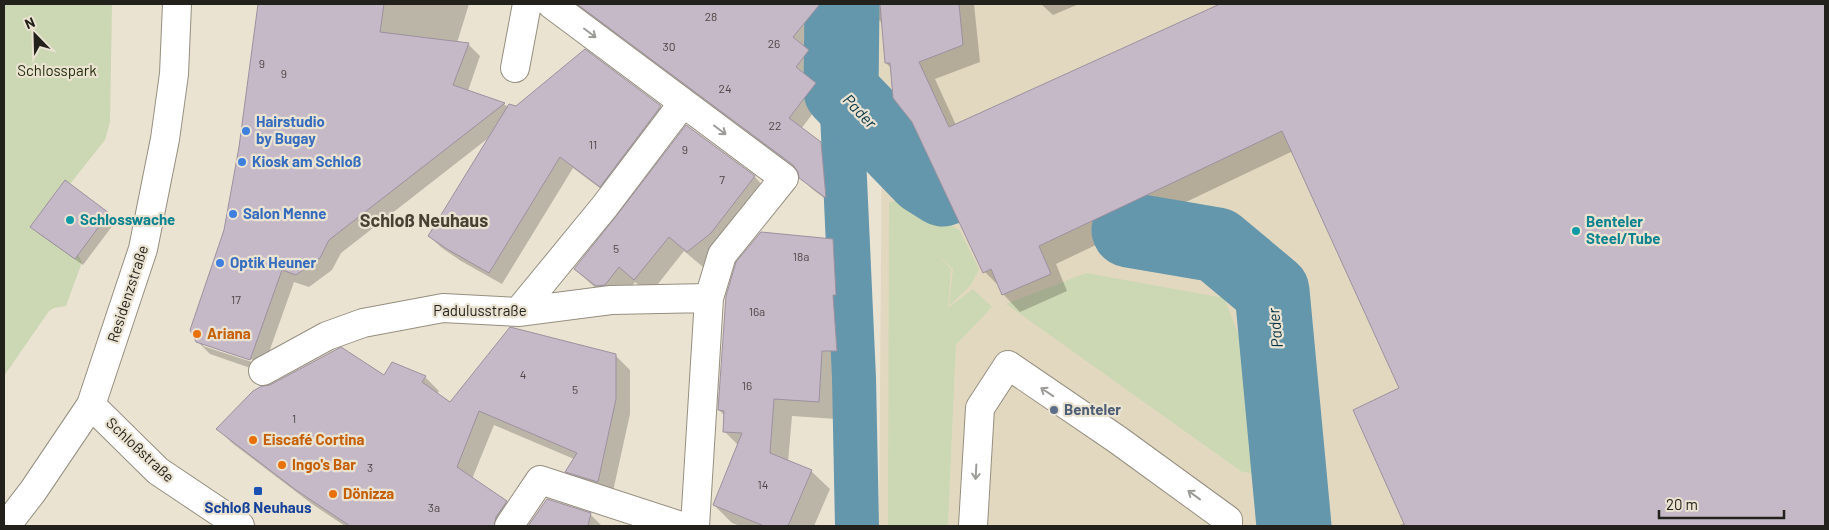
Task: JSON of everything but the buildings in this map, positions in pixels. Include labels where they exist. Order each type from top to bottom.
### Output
[{"type":"street","name":"Residenzstraße","points":[[6,526],[33,491],[92,405],[144,249],[165,139],[173,83],[177,4]]},
{"type":"street","points":[[515,68],[527,4]]},
{"type":"street","points":[[551,4],[784,178],[722,255],[709,298],[695,526]]},
{"type":"street","points":[[518,312],[605,206],[683,103]]},
{"type":"street","name":"Padulusstraße","points":[[263,371],[327,336],[363,322],[443,308],[518,312],[611,300],[709,298]]},
{"type":"street","points":[[973,526],[980,408],[1008,365],[1118,440],[1220,514],[1228,520],[1228,526]]},
{"type":"street","name":"Schloßstraße","points":[[92,405],[158,471],[240,526]]},
{"type":"street","points":[[509,526],[540,480],[681,526]]},
{"type":"shaded area","name":"Benteler Steel/Tube","points":[[872,4],[1825,4],[1825,526],[948,526],[956,345],[992,307],[947,309],[906,526],[879,526],[882,129]],"holes":[[[1007,304],[1260,474],[1242,472]]]},
{"type":"green space","name":"Schlosspark","points":[[4,4],[112,4],[110,122],[105,140],[70,184],[64,181],[31,227],[75,259],[78,255],[82,262],[66,306],[49,311],[4,376]]},
{"type":"green space","points":[[913,199],[960,231],[979,269],[971,285],[949,306],[953,269],[935,253],[951,269],[948,308],[973,289],[992,307],[956,345],[948,526],[888,526],[889,202]]},
{"type":"green space","points":[[1086,273],[1224,298],[1252,368],[1260,474],[1242,472],[1006,304]]},
{"type":"waterway","name":"Pader","points":[[842,4],[841,91],[924,177],[943,189]]},
{"type":"waterway","points":[[841,91],[854,378],[857,526]]},
{"type":"waterway","name":"Pader","points":[[1129,230],[1217,245],[1272,291],[1294,526]]},
{"type":"place","name":"Hairstudio by Bugay","points":[[246,131]]},
{"type":"place","name":"Kiosk am Schloß","points":[[242,162]]},
{"type":"place","name":"Salon Menne","points":[[233,214]]},
{"type":"place","name":"Schlosswache","points":[[70,220]]},
{"type":"place","name":"Benteler Steel/Tube","points":[[1576,231]]},
{"type":"place","name":"Optik Heuner","points":[[220,263]]},
{"type":"place","name":"Ariana","points":[[197,334]]},
{"type":"place","name":"Benteler","points":[[1054,410]]},
{"type":"place","name":"Eiscafé Cortina","points":[[253,440]]},
{"type":"place","name":"Ingo's Bar","points":[[282,465]]},
{"type":"place","name":"Schloß Neuhaus","points":[[258,491]]},
{"type":"place","name":"Dönizza","points":[[333,494]]},
{"type":"district","name":"Schloß Neuhaus","points":[[424,221]]}]
